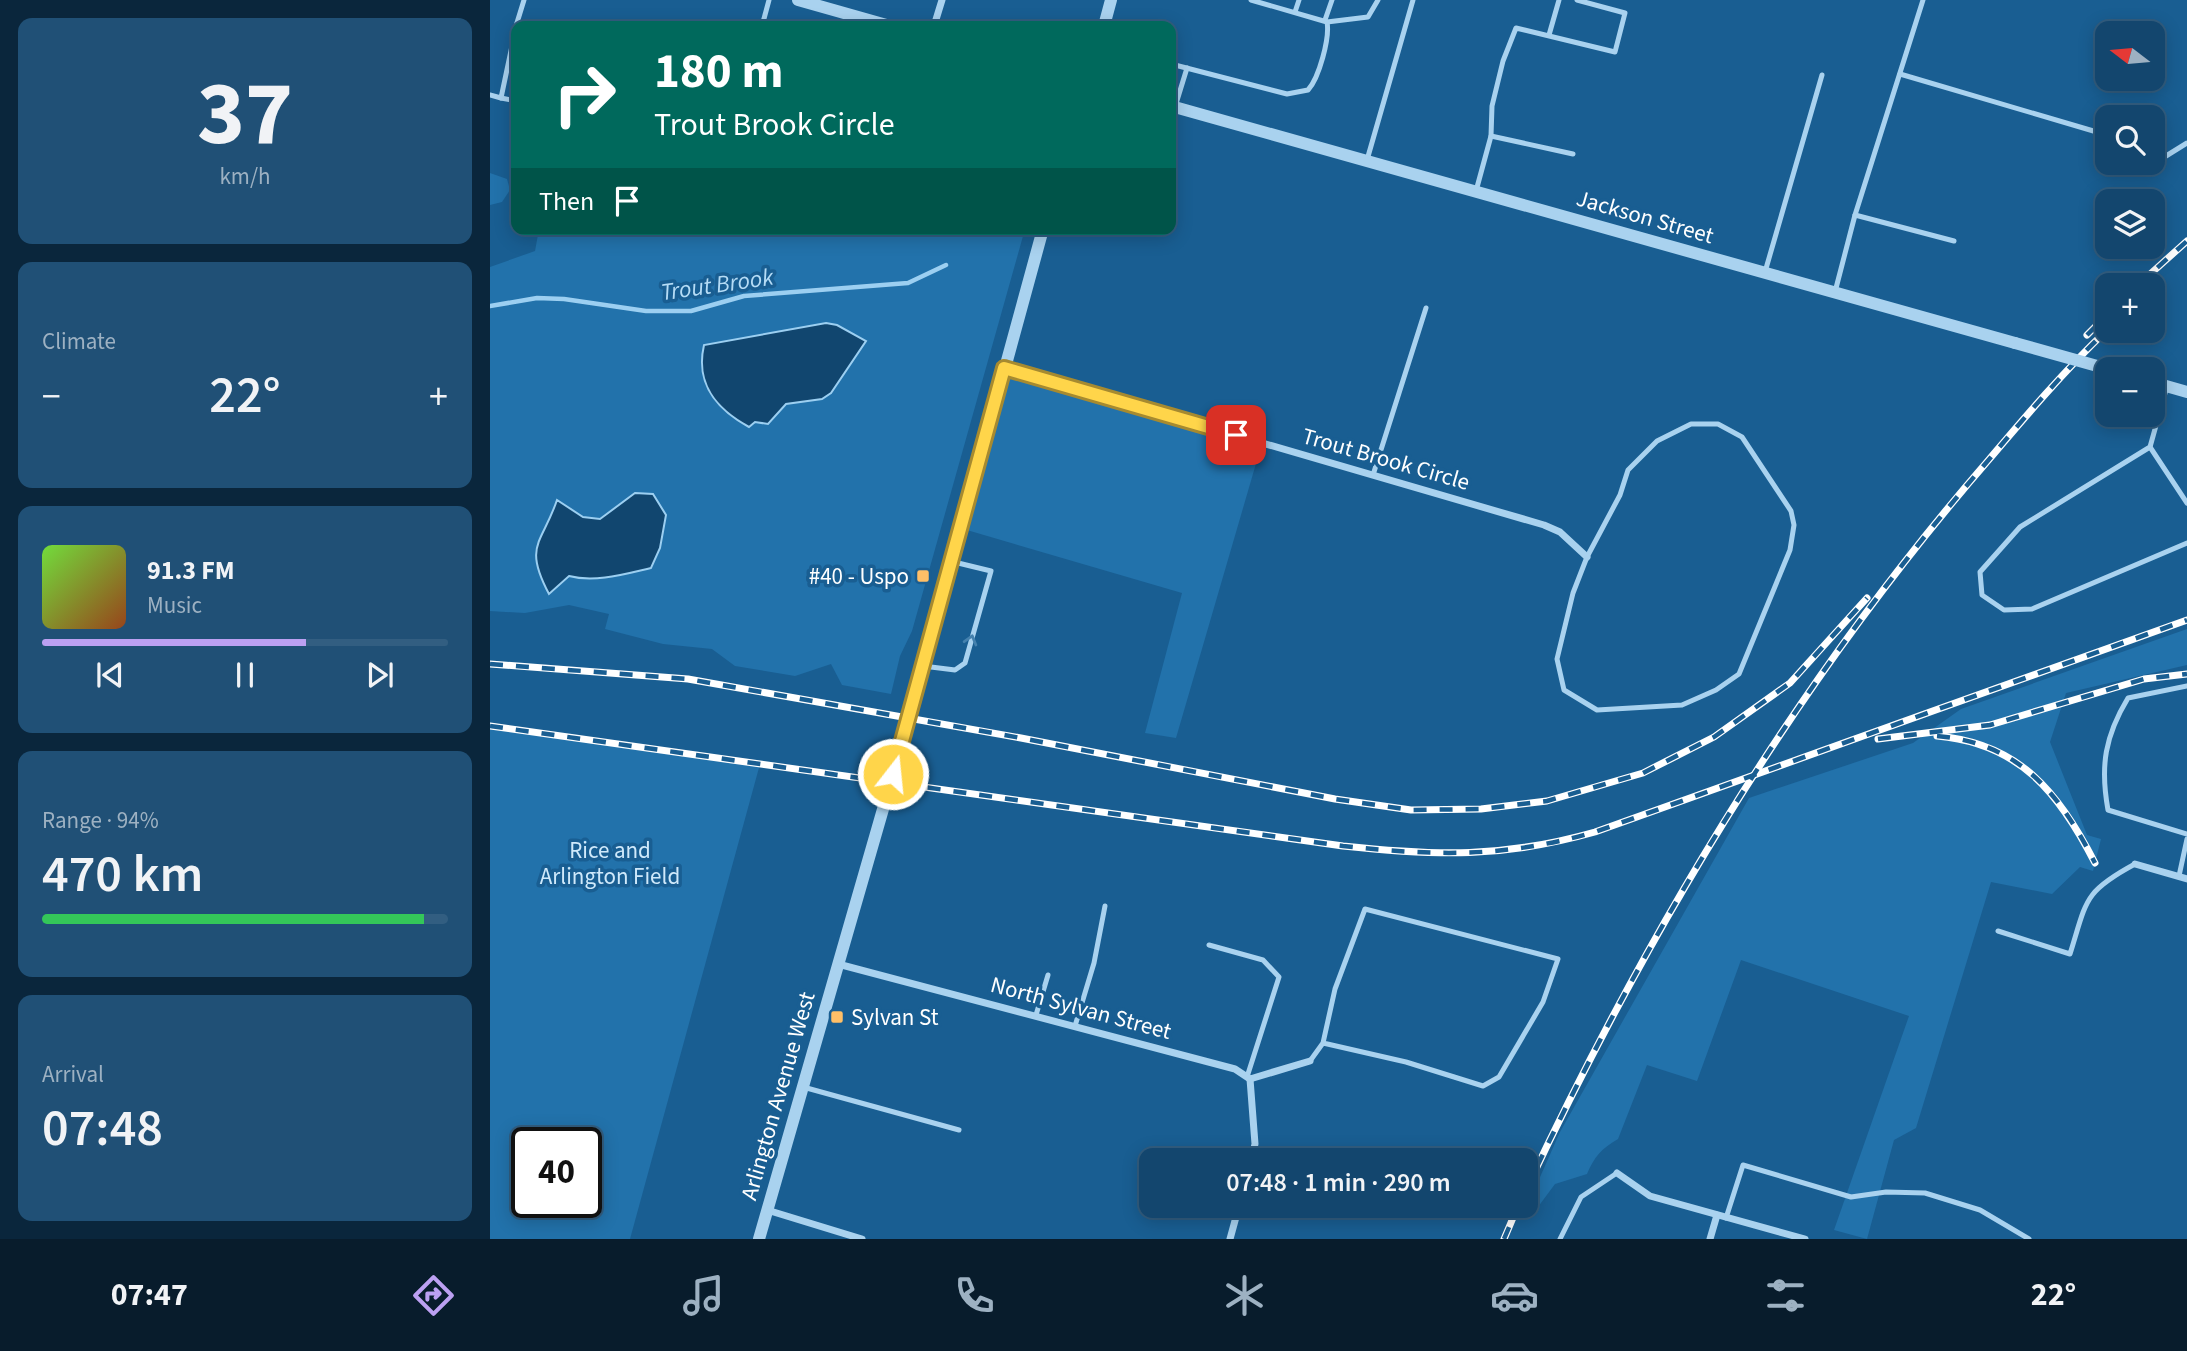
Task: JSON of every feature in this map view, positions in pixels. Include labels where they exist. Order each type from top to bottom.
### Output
[{"type":"street","points":[[798,0],[872,21]]},
{"type":"street","points":[[936,21],[942,0]]},
{"type":"street","points":[[1105,21],[1111,0]]},
{"type":"street","name":"Jackson Street","points":[[1176,107],[2095,365]]},
{"type":"street","name":"Arlington Avenue West","points":[[759,1239],[923,666],[1041,235]]},
{"type":"street","name":"Trout Brook Circle","points":[[1004,368],[1544,525],[1560,532],[1587,557]]},
{"type":"street","points":[[2167,386],[2187,392]]},
{"type":"street","points":[[2135,864],[2183,877]]},
{"type":"street","name":"North Sylvan Street","points":[[838,964],[1235,1069],[1249,1078]]},
{"type":"street","points":[[1254,1148],[1249,1078],[1310,1060]]},
{"type":"street","points":[[1617,1173],[1650,1196],[1805,1239]]},
{"type":"street","points":[[767,1210],[862,1239]]},
{"type":"street","points":[[1710,1239],[1717,1215]]},
{"type":"street","points":[[1230,1239],[1236,1218]]},
{"type":"lane","points":[[518,21],[524,0]]},
{"type":"lane","points":[[763,21],[769,0]]},
{"type":"lane","points":[[1251,0],[1267,2],[1326,21],[1368,17],[1378,0]]},
{"type":"lane","points":[[1295,12],[1298,0]]},
{"type":"lane","points":[[1176,65],[1297,95],[1308,90],[1314,81],[1327,34],[1326,21],[1332,0]]},
{"type":"lane","points":[[1367,160],[1413,0]]},
{"type":"lane","points":[[1549,35],[1559,0]]},
{"type":"lane","points":[[1476,191],[1492,136],[1492,106],[1503,61],[1516,28],[1615,52],[1625,13],[1577,0]]},
{"type":"lane","points":[[1835,292],[1855,215],[1923,0]]},
{"type":"lane","points":[[501,98],[511,51]]},
{"type":"lane","points":[[1176,98],[1187,68]]},
{"type":"lane","points":[[1900,74],[2095,131]]},
{"type":"lane","points":[[1765,272],[1822,75]]},
{"type":"lane","points":[[490,95],[511,100]]},
{"type":"lane","points":[[1492,136],[1573,154]]},
{"type":"lane","points":[[2165,156],[2187,143]]},
{"type":"lane","points":[[1855,215],[1954,241]]},
{"type":"lane","points":[[1373,475],[1426,308]]},
{"type":"lane","points":[[2167,386],[2150,447],[2020,527],[1979,572],[1982,595],[2004,610],[2032,609],[2187,543]]},
{"type":"lane","points":[[1691,424],[1718,424],[1742,437],[1777,487],[1791,511],[1794,525],[1790,550],[1739,674],[1716,690],[1682,705],[1597,710],[1564,690],[1557,659],[1573,593],[1587,557],[1620,495],[1628,470],[1657,441],[1691,424]]},
{"type":"lane","points":[[2150,447],[2187,503]]},
{"type":"lane","points":[[923,666],[956,670],[965,663],[991,571],[951,561]]},
{"type":"lane","points":[[2183,877],[2187,837],[2108,810],[2101,774],[2115,720],[2128,698],[2187,686]]},
{"type":"lane","points":[[1997,931],[2070,954],[2089,896],[2108,879],[2135,864]]},
{"type":"lane","points":[[1075,1026],[1094,963],[1105,906]]},
{"type":"lane","points":[[1310,1060],[1323,1042],[1335,989],[1365,909],[1558,960],[1543,1002],[1499,1077],[1483,1086],[1406,1062],[1323,1042]]},
{"type":"lane","points":[[1209,945],[1263,960],[1279,977],[1249,1078]]},
{"type":"lane","points":[[1036,1015],[1048,975]]},
{"type":"lane","points":[[803,1087],[959,1130]]},
{"type":"lane","points":[[1726,1218],[1743,1165],[1851,1197],[1886,1192],[1925,1193],[1980,1210],[2029,1239]]},
{"type":"lane","points":[[1560,1239],[1581,1197],[1617,1173]]},
{"type":"green space","points":[[490,173],[507,179],[510,190],[502,202],[490,205]]},
{"type":"green space","points":[[538,235],[1023,235],[912,631],[900,656],[891,694],[842,685],[831,664],[795,676],[735,666],[712,649],[663,644],[605,629],[609,614],[569,605],[525,613],[490,611],[490,267],[535,251]]},
{"type":"green space","points":[[1004,368],[1262,443],[1176,738],[1145,733],[1182,593],[960,528]]},
{"type":"green space","points":[[2187,629],[2187,665],[2066,693],[2050,742],[2087,835],[2101,839],[2093,871],[2080,867],[2052,894],[1991,882],[1916,1128],[1894,1140],[1867,1239],[1834,1230],[1909,1016],[1741,960],[1697,1081],[1647,1065],[1618,1139],[1599,1154],[1587,1174],[1555,1184],[1538,1207],[1538,1182],[1560,1132],[1749,798],[1913,743],[1961,709]]},
{"type":"green space","name":"Rice and Arlington Field","points":[[490,726],[760,764],[630,1239],[490,1239]]},
{"type":"shaded area","points":[[826,323],[837,325],[866,341],[831,393],[822,399],[786,404],[768,424],[755,422],[749,427],[727,412],[711,394],[703,372],[704,345]]},
{"type":"shaded area","points":[[635,493],[653,494],[666,515],[660,548],[651,568],[600,578],[569,576],[549,594],[541,578],[536,554],[557,500],[583,517],[600,519]]},
{"type":"waterway","name":"Trout Brook","points":[[490,306],[537,298],[564,299],[646,311],[691,311],[744,296],[908,283],[946,265]]},
{"type":"railway","points":[[2151,273],[2187,241]]},
{"type":"railway","points":[[2087,335],[2095,327]]},
{"type":"railway","points":[[1538,1165],[1623,997],[1676,903],[1731,810],[1790,720],[1917,546],[2030,412],[2095,342]]},
{"type":"railway","points":[[490,664],[688,679],[1021,738],[1335,799],[1411,810],[1481,809],[1547,801],[1643,773],[1714,737],[1790,683],[1867,598]]},
{"type":"railway","points":[[490,726],[1343,846],[1409,852],[1470,853],[1530,847],[1595,832],[2187,620]]},
{"type":"railway","points":[[1878,739],[1990,725],[2144,679],[2187,674]]},
{"type":"railway","points":[[1937,736],[1992,749],[2034,776],[2052,794],[2067,815],[2095,863]]},
{"type":"railway","points":[[1504,1239],[1513,1218]]},
{"type":"place","name":"#40 - Uspo","points":[[923,576]]},
{"type":"place","name":"Sylvan St","points":[[837,1017]]},
{"type":"route","points":[[893,774],[1004,368],[1236,435]]}]
